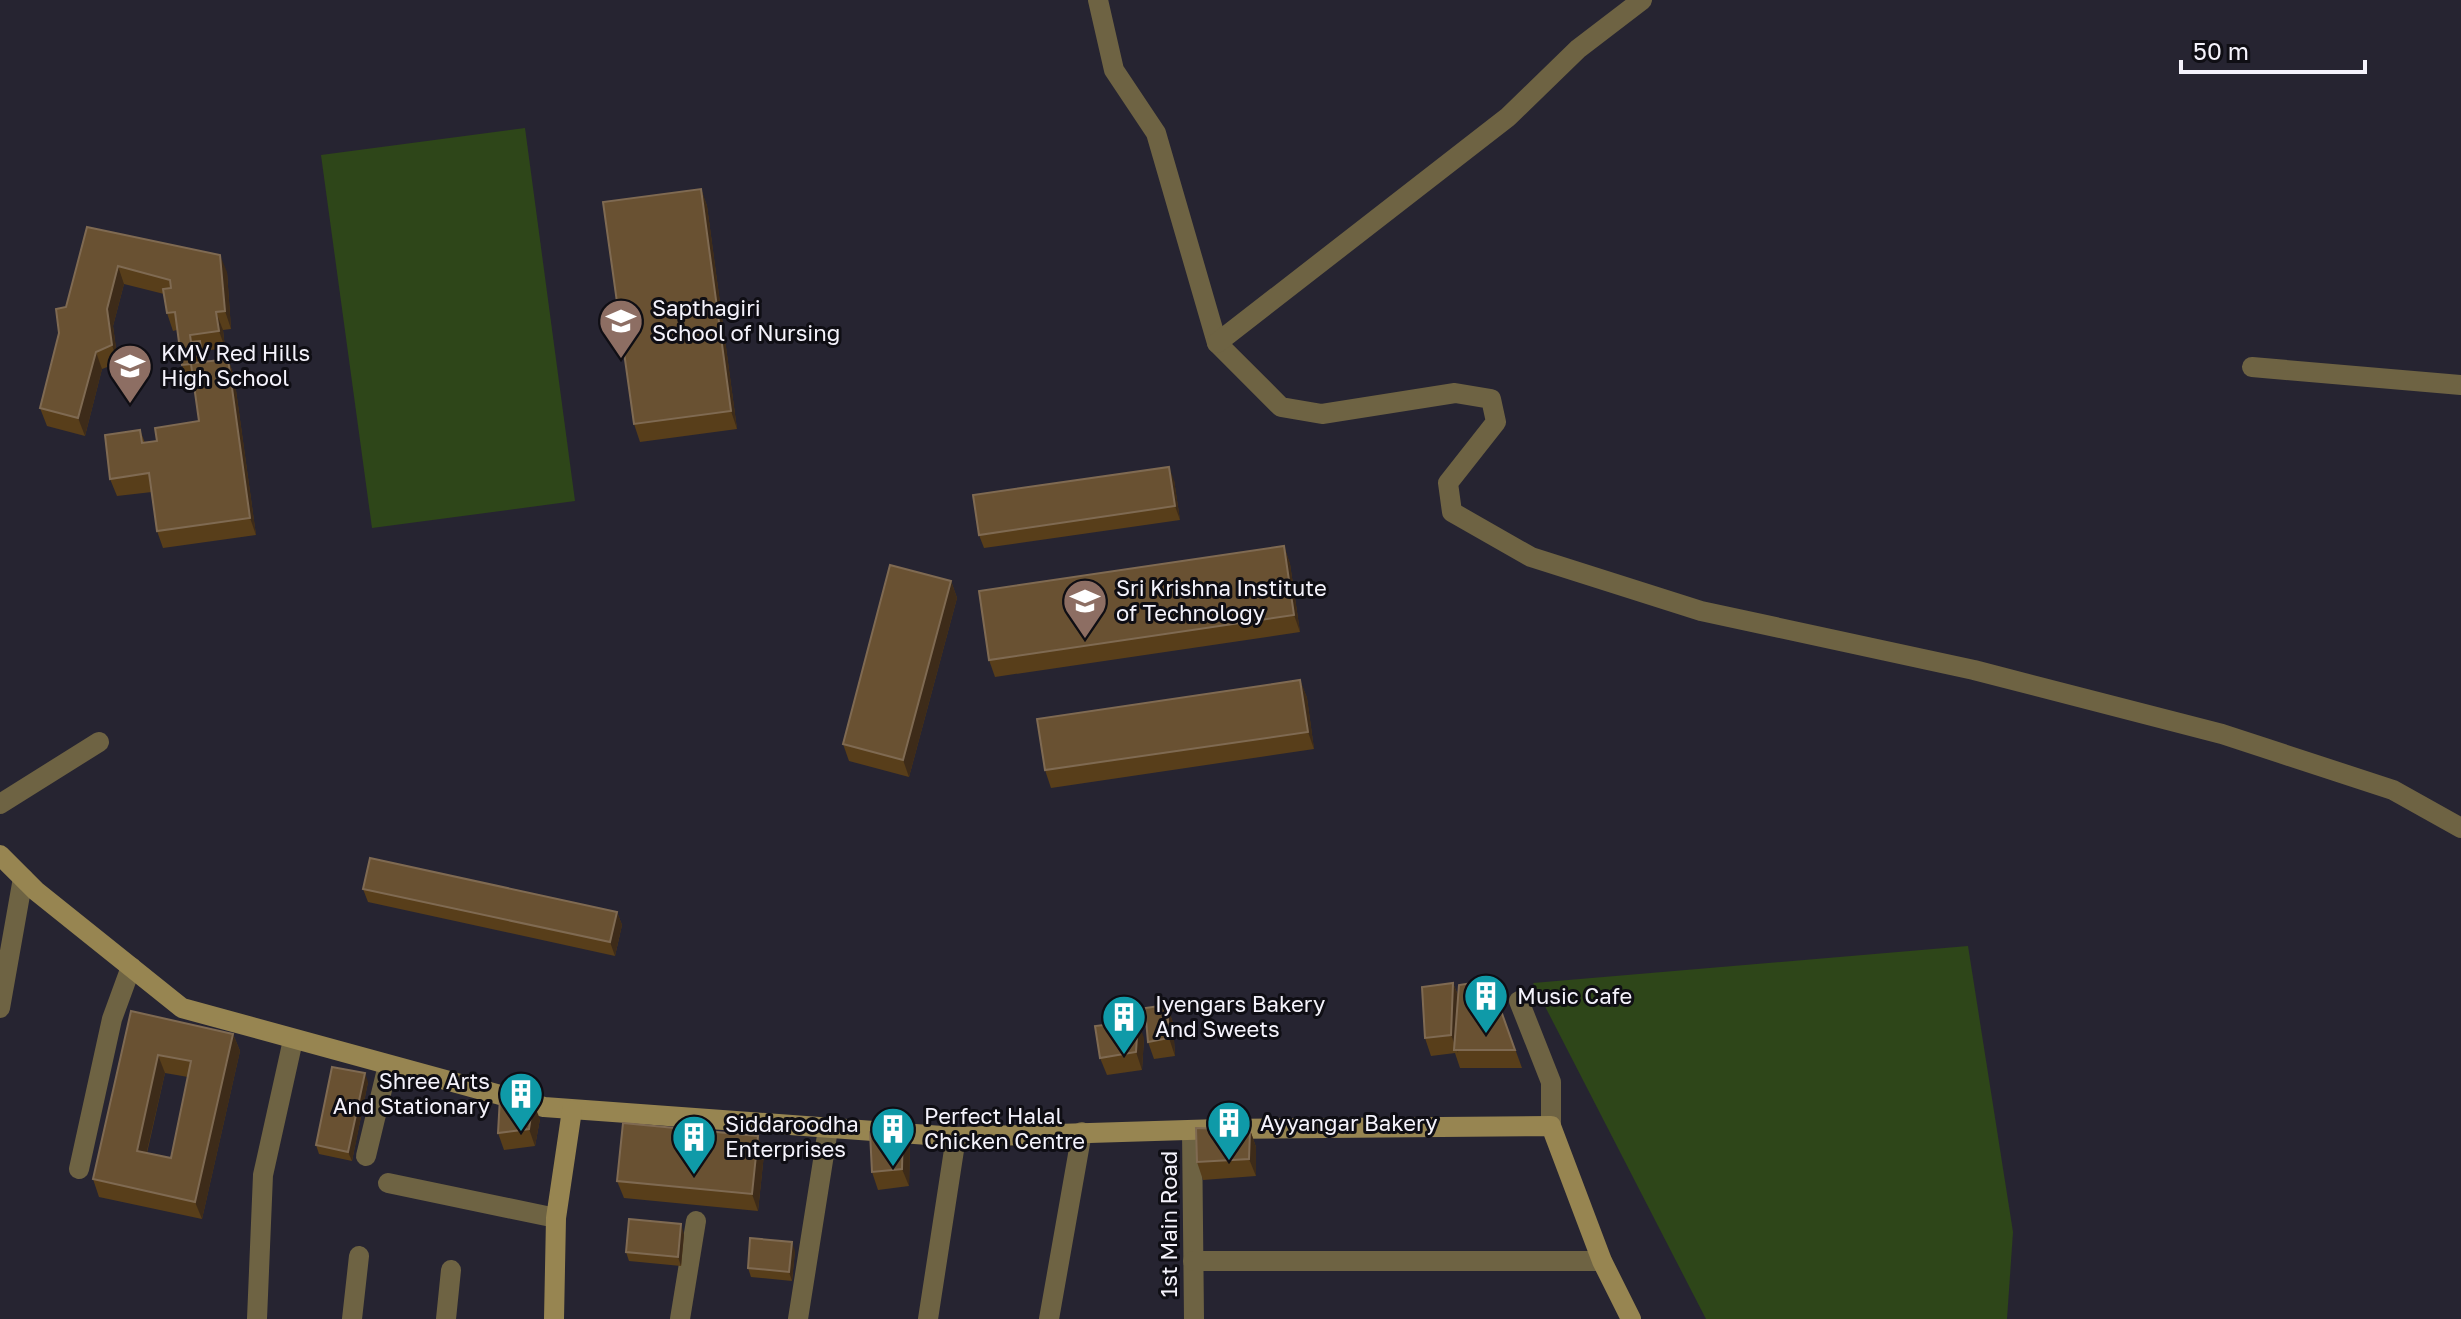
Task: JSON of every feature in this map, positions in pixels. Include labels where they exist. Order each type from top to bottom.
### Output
[{"type":"street","points":[[1098,0],[1114,70],[1156,133],[1217,343],[1281,407],[1322,414],[1455,393],[1491,399],[1496,422],[1448,483],[1452,512],[1531,557],[1701,611],[1974,670],[2222,734],[2393,790],[2461,828]]},
{"type":"street","points":[[1217,343],[1508,117],[1578,49],[1642,0]]},
{"type":"street","points":[[2252,367],[2461,385]]},
{"type":"street","points":[[0,804],[99,742]]},
{"type":"street","points":[[0,855],[23,878],[182,1008],[544,1107],[956,1137],[1082,1132],[1551,1126]]},
{"type":"street","points":[[0,1008],[23,878]]},
{"type":"street","points":[[79,1169],[112,1019],[131,967]]},
{"type":"street","points":[[1519,1001],[1551,1082],[1551,1126],[1602,1261],[1631,1319]]},
{"type":"street","points":[[257,1319],[263,1175],[293,1040]]},
{"type":"street","points":[[366,1156],[388,1065]]},
{"type":"street","points":[[554,1319],[556,1218],[572,1110]]},
{"type":"street","points":[[798,1319],[828,1129]]},
{"type":"street","name":"1st Main Road","points":[[1192,1130],[1194,1319]]},
{"type":"street","points":[[1049,1319],[1082,1132]]},
{"type":"street","points":[[928,1319],[956,1137]]},
{"type":"street","points":[[388,1183],[556,1218]]},
{"type":"street","points":[[680,1319],[696,1221]]},
{"type":"street","points":[[352,1319],[359,1256]]},
{"type":"street","points":[[1193,1261],[1602,1261]]},
{"type":"street","points":[[446,1319],[451,1270]]},
{"type":"green space","points":[[525,128],[575,501],[372,528],[321,155]]},
{"type":"green space","points":[[1968,946],[2013,1232],[2007,1319],[1706,1319],[1533,983]]},
{"type":"building","points":[[701,189],[731,411],[634,424],[603,202]]},
{"type":"building","points":[[87,227],[220,255],[225,311],[216,312],[219,331],[190,335],[191,342],[200,341],[202,355],[193,356],[194,363],[228,359],[250,518],[157,531],[149,473],[110,479],[105,435],[140,430],[142,443],[157,441],[155,428],[199,421],[191,364],[182,365],[175,312],[167,313],[163,289],[171,288],[170,280],[118,266],[107,309],[112,345],[96,352],[78,418],[40,408],[59,333],[56,309],[66,307]]},
{"type":"building","points":[[1169,467],[1175,506],[979,535],[973,495]]},
{"type":"building","points":[[1284,546],[1294,615],[989,660],[979,591]]},
{"type":"building","points":[[890,565],[951,581],[903,760],[843,744]]},
{"type":"building","points":[[1300,680],[1308,732],[1045,770],[1037,719]]},
{"type":"building","points":[[370,858],[617,912],[610,942],[363,889]]},
{"type":"building","name":"Music Cafe","points":[[1490,980],[1515,1050],[1454,1050],[1459,985]]},
{"type":"building","points":[[1453,983],[1451,1035],[1425,1038],[1422,987]]},
{"type":"building","points":[[1167,1005],[1169,1038],[1148,1042],[1145,1008]]},
{"type":"building","points":[[131,1011],[233,1034],[195,1202],[93,1179]],"holes":[[[158,1055],[191,1061],[171,1158],[137,1151]]]},
{"type":"building","points":[[1138,1021],[1136,1052],[1100,1058],[1095,1026]]},
{"type":"building","points":[[332,1067],[365,1073],[348,1152],[316,1145]]},
{"type":"building","points":[[500,1097],[533,1102],[529,1129],[498,1133]]},
{"type":"building","name":"Siddaroodha Enterprises","points":[[623,1123],[758,1136],[752,1194],[617,1181]]},
{"type":"building","points":[[903,1127],[902,1169],[872,1172],[870,1132]]},
{"type":"building","points":[[1196,1128],[1250,1130],[1249,1159],[1197,1162]]},
{"type":"building","points":[[629,1219],[681,1224],[678,1257],[626,1252]]},
{"type":"building","points":[[750,1238],[792,1242],[789,1272],[748,1268]]},
{"type":"place","name":"Sapthagiri School of Nursing","points":[[621,360]]},
{"type":"place","name":"KMV Red Hills High School","points":[[130,405]]},
{"type":"place","name":"Sri Krishna Institute of Technology","points":[[1085,640]]},
{"type":"place","name":"Music Cafe","points":[[1486,1035]]},
{"type":"place","name":"Iyengars Bakery And Sweets","points":[[1124,1056]]},
{"type":"place","name":"Shree Arts And Stationary","points":[[521,1133]]},
{"type":"place","name":"Ayyangar Bakery","points":[[1229,1162]]},
{"type":"place","name":"Perfect Halal Chicken Centre","points":[[893,1168]]},
{"type":"place","name":"Siddaroodha Enterprises","points":[[694,1176]]}]
